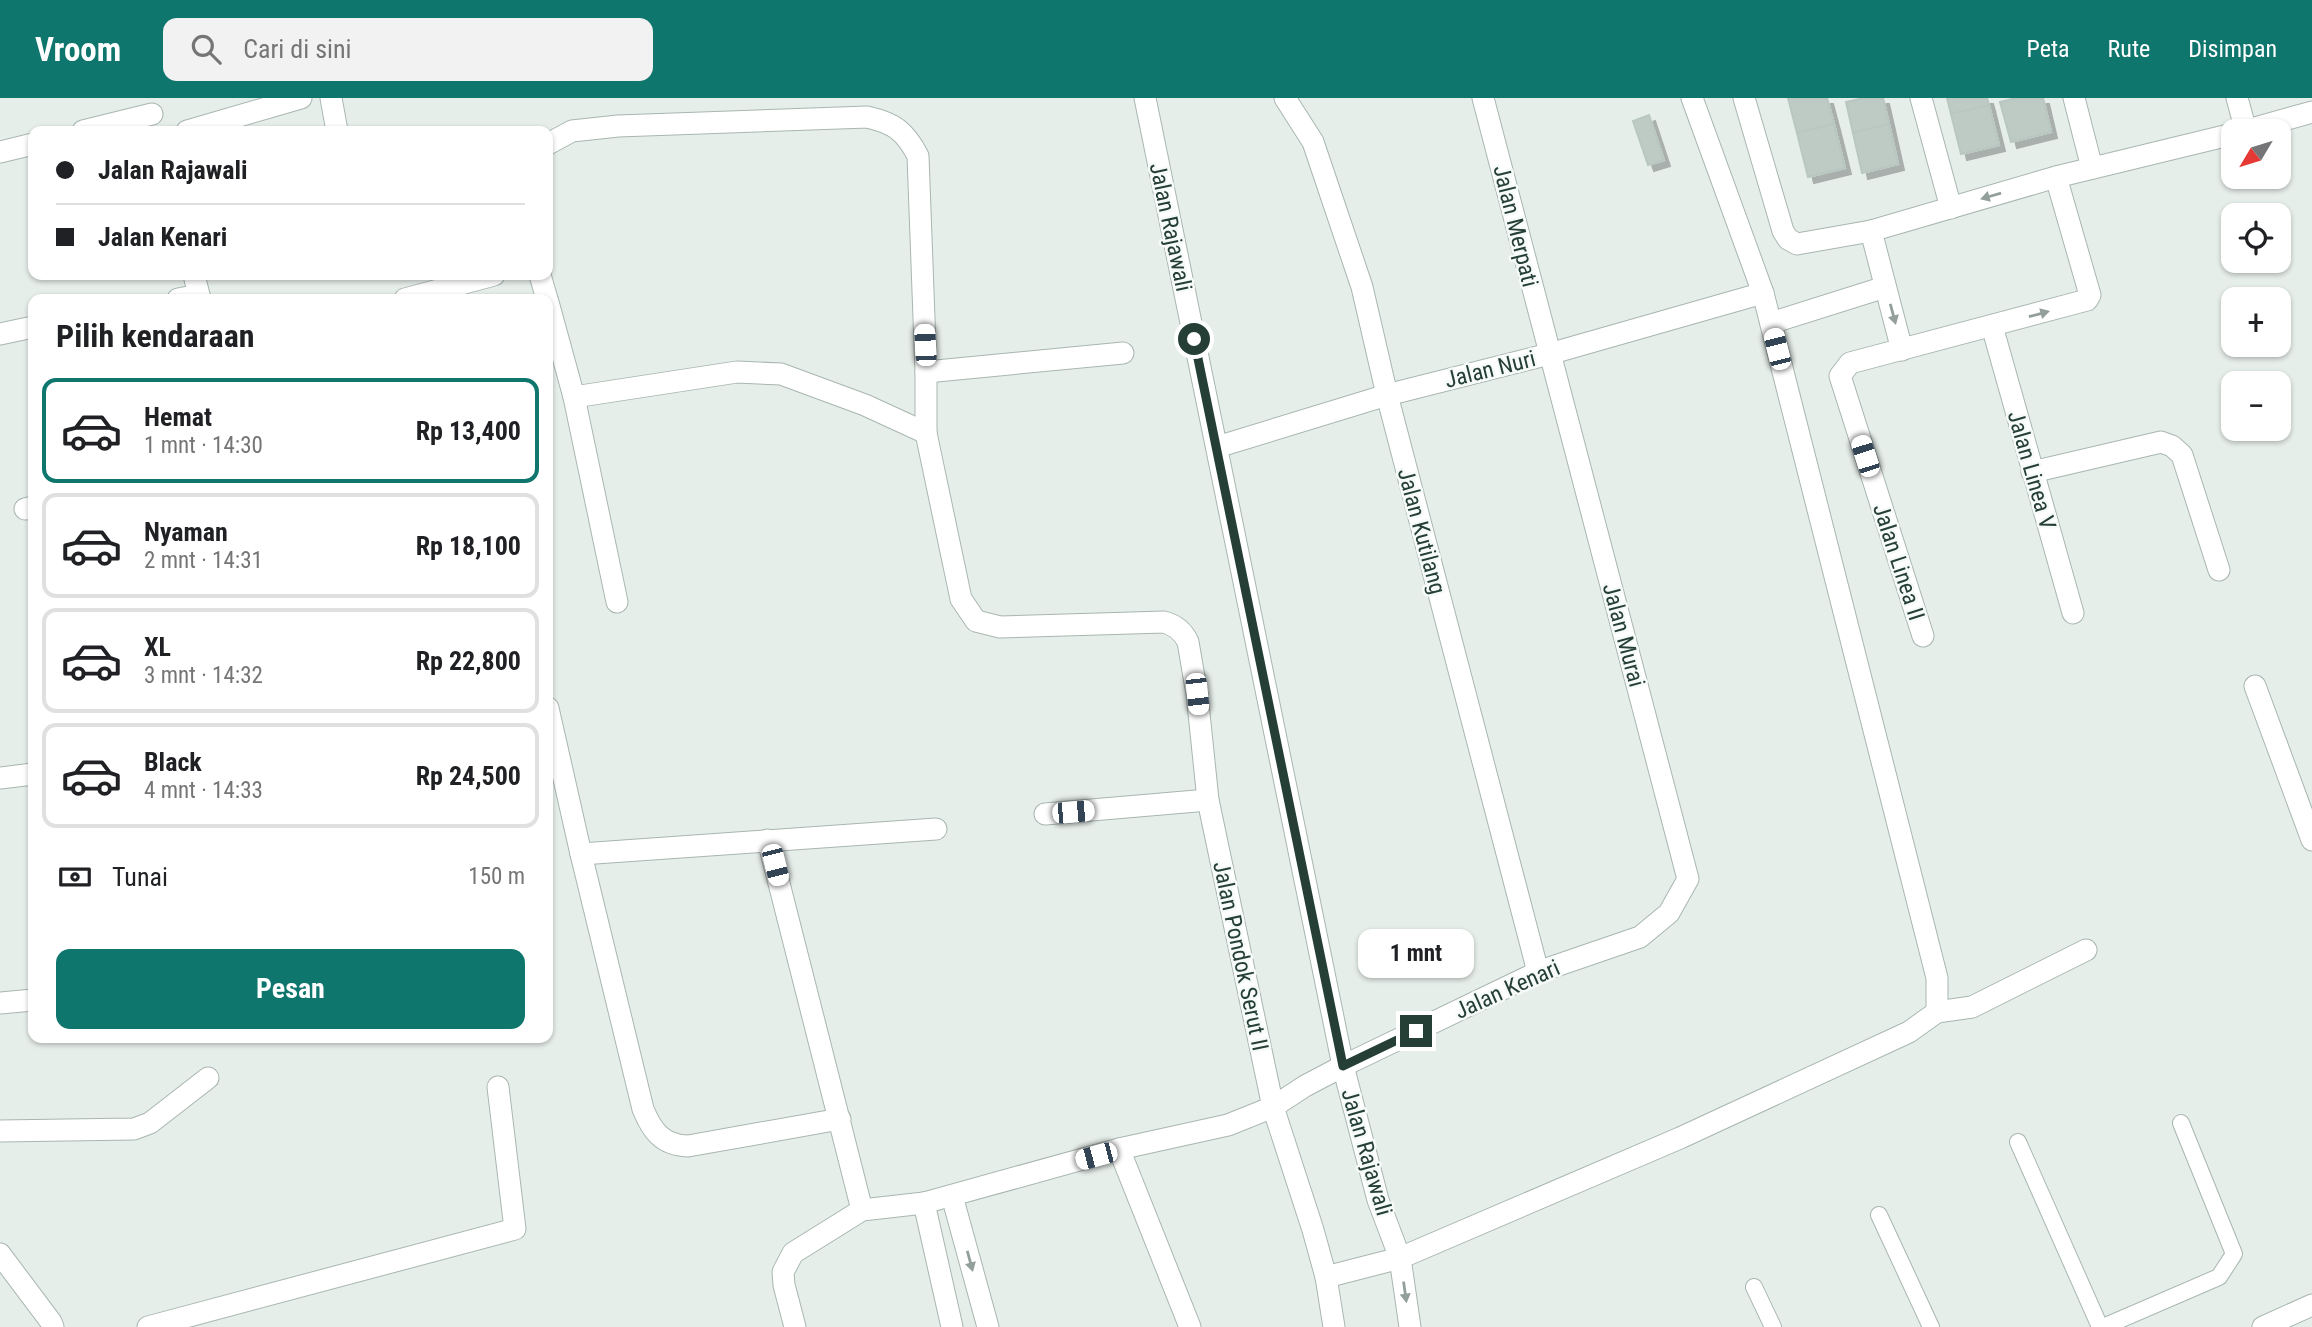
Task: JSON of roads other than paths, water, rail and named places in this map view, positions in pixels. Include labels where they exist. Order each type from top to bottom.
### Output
[{"type":"street","points":[[204,126],[301,98]]},
{"type":"street","points":[[331,98],[336,126]]},
{"type":"street","name":"Jalan Rajawali","points":[[1144,98],[1343,1066],[1378,1200],[1399,1258],[1410,1327]]},
{"type":"street","name":"Jalan Kutilang","points":[[1285,98],[1313,142],[1362,287],[1387,396],[1538,972]]},
{"type":"street","name":"Jalan Merpati","points":[[1483,98],[1549,354]]},
{"type":"street","points":[[1692,98],[1763,293],[1937,978],[1937,1012]]},
{"type":"street","points":[[1744,98],[1783,231],[1788,239],[1797,244],[1871,231],[2056,177],[2221,137]]},
{"type":"street","points":[[1921,98],[1951,208]]},
{"type":"street","points":[[2074,98],[2092,168]]},
{"type":"street","points":[[2237,98],[2242,119]]},
{"type":"street","points":[[2290,119],[2312,113]]},
{"type":"street","points":[[104,126],[153,114]]},
{"type":"street","points":[[553,141],[572,131],[618,126],[867,117],[898,128],[910,140],[918,156],[926,433],[865,405],[781,374],[737,372],[574,397]]},
{"type":"street","points":[[0,152],[28,145]]},
{"type":"street","points":[[1871,231],[1902,350],[2081,303],[2091,295],[2056,177]]},
{"type":"street","points":[[424,294],[475,280]]},
{"type":"street","points":[[1770,323],[1885,286]]},
{"type":"street","name":"Jalan Nuri","points":[[1217,447],[1387,396],[1549,354],[1763,293]]},
{"type":"street","points":[[553,322],[574,397],[617,602]]},
{"type":"street","name":"Jalan Linea V","points":[[1992,326],[2073,613]]},
{"type":"street","points":[[0,334],[28,328]]},
{"type":"street","name":"Jalan Linea II","points":[[1902,350],[1850,363],[1840,376],[1923,636]]},
{"type":"street","points":[[926,372],[1123,353]]},
{"type":"street","name":"Jalan Murai","points":[[1549,354],[1688,879],[1669,913]]},
{"type":"street","name":"Jalan Pondok Serut II","points":[[926,433],[961,599],[976,621],[1000,627],[1164,622],[1185,635],[1197,694],[1208,800],[1273,1107],[1313,1230],[1326,1277],[1334,1327]]},
{"type":"street","points":[[2032,472],[2161,442],[2172,446],[2182,455],[2219,570]]},
{"type":"street","points":[[2255,686],[2312,840]]},
{"type":"street","points":[[553,730],[643,1109],[650,1128],[674,1146],[688,1146],[839,1119]]},
{"type":"street","points":[[0,778],[28,775]]},
{"type":"street","points":[[1045,814],[1208,800]]},
{"type":"street","points":[[581,854],[936,829]]},
{"type":"street","points":[[768,840],[862,1210],[793,1253],[783,1272],[794,1327]]},
{"type":"street","name":"Jalan Kenari","points":[[862,1210],[924,1203],[1119,1149],[1228,1125],[1273,1107],[1343,1066],[1538,972],[1640,937],[1669,913]]},
{"type":"street","points":[[1326,1277],[1399,1258],[1706,1126],[1909,1032],[1937,1012],[1972,1007],[2086,950]]},
{"type":"street","points":[[0,1003],[28,1000]]},
{"type":"street","points":[[0,1131],[134,1129],[150,1124],[208,1078]]},
{"type":"street","points":[[148,1327],[516,1229],[498,1087]]},
{"type":"street","points":[[1119,1149],[1190,1327]]},
{"type":"street","points":[[952,1196],[988,1327]]},
{"type":"street","points":[[924,1203],[952,1327]]},
{"type":"street","points":[[0,1254],[53,1327]]},
{"type":"street","points":[[2263,1327],[2312,1305]]},
{"type":"lane","points":[[2018,1142],[2102,1327],[2219,1277],[2234,1254],[2181,1123]]},
{"type":"lane","points":[[1879,1215],[1931,1327]]},
{"type":"lane","points":[[1754,1287],[1773,1327]]}]
